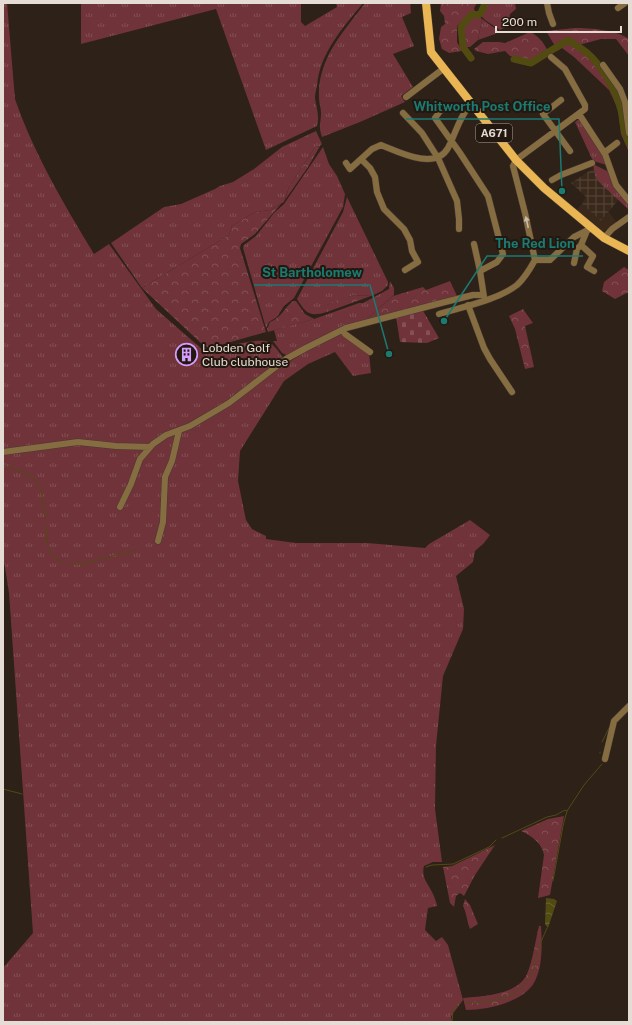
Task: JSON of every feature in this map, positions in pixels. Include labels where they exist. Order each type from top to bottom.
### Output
[{"type":"main road","name":"A671","points":[[424,4],[431,52],[516,160],[589,230],[629,251]]},
{"type":"street","points":[[547,3],[553,24]]},
{"type":"street","points":[[618,8],[625,3]]},
{"type":"street","points":[[439,314],[468,305],[516,285],[527,273],[535,260],[525,213],[512,166],[516,160],[585,109],[585,105],[565,69],[552,57]]},
{"type":"street","points":[[603,65],[620,89],[625,102],[629,133]]},
{"type":"street","points":[[406,97],[443,69]]},
{"type":"street","points":[[561,100],[543,114],[570,151]]},
{"type":"street","points":[[346,163],[350,169],[376,146],[381,145],[424,160],[438,158],[447,149],[464,112],[471,104]]},
{"type":"street","points":[[444,106],[435,118],[488,196],[503,254],[497,262],[480,270]]},
{"type":"street","points":[[403,113],[422,133],[438,158],[457,202],[459,229]]},
{"type":"street","points":[[579,114],[604,153],[616,185],[629,201]]},
{"type":"street","points":[[604,153],[617,143]]},
{"type":"street","points":[[361,160],[370,168],[375,177],[377,192],[384,210],[404,229],[410,240],[412,251],[418,262],[405,270]]},
{"type":"street","points":[[552,180],[592,163]]},
{"type":"street","points":[[604,238],[612,229],[629,217]]},
{"type":"street","points":[[623,222],[629,226]]},
{"type":"street","points":[[535,260],[550,260],[574,237],[589,230]]},
{"type":"street","points":[[574,263],[577,249],[581,245],[586,233],[589,230]]},
{"type":"street","points":[[474,244],[485,298]]},
{"type":"street","points":[[581,245],[593,256],[587,267],[594,271]]},
{"type":"street","points":[[120,507],[131,484],[140,458],[150,447],[166,435],[190,426],[229,403],[286,359],[342,330],[441,302],[473,295],[485,298]]},
{"type":"street","points":[[468,305],[487,354],[512,392]]},
{"type":"street","points":[[342,330],[345,334],[370,352]]},
{"type":"street","points":[[158,541],[163,522],[165,477],[172,461],[179,431]]},
{"type":"street","points":[[3,452],[78,442],[116,446],[150,447]]},
{"type":"street","points":[[605,759],[614,721],[629,706]]},
{"type":"shaded area","points":[[594,168],[598,181],[619,199],[601,221],[582,204],[586,197],[571,183]]},
{"type":"shaded area","points":[[582,204],[601,221],[609,212],[617,223],[604,231],[601,231],[576,210]]},
{"type":"green space","points":[[3,3],[7,3],[15,99],[40,159],[94,254],[109,244],[156,309],[204,351],[209,352],[239,344],[263,341],[269,342],[274,346],[287,363],[327,339],[341,333],[369,353],[371,373],[353,376],[335,352],[308,364],[284,381],[240,451],[238,481],[246,520],[252,529],[266,536],[266,539],[296,543],[367,543],[425,548],[429,544],[470,520],[490,535],[475,551],[473,562],[456,576],[464,609],[463,629],[443,676],[436,746],[435,809],[442,862],[433,862],[424,866],[423,870],[424,877],[434,896],[437,906],[428,908],[425,930],[436,941],[442,937],[448,945],[463,1000],[451,1016],[452,1022],[3,1022],[3,968],[33,933],[9,593],[3,555]]},
{"type":"green space","points":[[81,3],[301,3],[301,22],[305,26],[337,7],[336,3],[363,3],[334,41],[323,62],[315,95],[318,115],[317,126],[266,150],[216,9],[81,44]]},
{"type":"green space","points":[[365,3],[410,3],[411,13],[402,17],[414,46],[393,54],[413,87],[401,96],[405,102],[322,137],[320,127],[321,113],[319,98],[322,71],[333,46]]},
{"type":"green space","points":[[441,3],[477,3],[474,8],[475,12],[471,13],[457,26],[457,42],[462,51],[449,53],[442,49],[439,39],[441,27],[445,24],[444,16],[440,11]]},
{"type":"green space","points":[[489,3],[515,3],[516,9],[510,14],[509,20],[512,21],[522,17],[524,19],[500,30],[481,16]]},
{"type":"green space","points":[[472,15],[482,19],[478,40],[470,47],[465,47],[464,28]]},
{"type":"green space","points":[[482,19],[499,31],[478,40]]},
{"type":"green space","points":[[575,28],[603,30],[618,33],[624,36],[629,39],[629,56],[616,39],[601,39],[579,45],[569,38],[555,46],[546,31]]},
{"type":"green space","points":[[530,32],[536,35],[548,51],[533,60],[510,56],[505,51],[488,54],[476,51],[474,49],[483,42],[505,43]]},
{"type":"green space","points":[[569,42],[594,63],[607,80],[620,110],[622,129],[628,144],[629,152],[621,134],[618,109],[609,90],[574,57],[562,48],[557,51],[556,49]]},
{"type":"green space","points":[[579,119],[601,151],[607,165],[593,161],[575,122]]},
{"type":"green space","points":[[316,131],[322,144],[315,147],[289,187],[284,202],[270,210],[255,212],[232,226],[229,235],[142,288],[111,243],[164,207],[181,204],[220,186],[233,182],[254,169],[282,147]]},
{"type":"green space","points":[[320,146],[308,167],[285,200],[289,187],[315,147]]},
{"type":"green space","points":[[323,147],[329,164],[337,176],[345,194],[343,207],[294,298],[284,306],[277,317],[269,322],[266,328],[243,248],[244,245],[256,236],[274,213],[284,204]]},
{"type":"green space","points":[[593,164],[609,172],[617,190],[629,204],[629,210],[598,181]]},
{"type":"green space","points":[[347,197],[388,282],[388,285],[382,291],[371,296],[354,295],[327,305],[327,312],[312,314],[303,308],[297,299],[343,212]]},
{"type":"green space","points":[[281,204],[255,234],[241,244],[240,248],[266,332],[210,348],[204,346],[142,288],[229,235],[232,226],[255,212],[270,210]]},
{"type":"green space","points":[[624,267],[629,270],[629,292],[615,299],[602,291],[604,282]]},
{"type":"green space","points":[[390,281],[394,288],[394,295],[362,323],[288,356],[282,353],[273,341],[277,341],[274,330],[363,303],[389,289]]},
{"type":"green space","points":[[450,281],[457,296],[362,323],[393,296],[423,287],[426,290]]},
{"type":"green space","points":[[354,295],[371,296],[327,312],[327,305]]},
{"type":"green space","points":[[293,301],[296,301],[305,314],[314,319],[268,332],[267,329],[270,322],[277,318]]},
{"type":"green space","points":[[422,309],[439,338],[427,343],[400,342],[396,317]]},
{"type":"green space","points":[[523,309],[533,323],[525,326],[534,367],[525,369],[515,329],[509,316]]},
{"type":"green space","points":[[564,816],[550,895],[538,898],[544,855],[543,851],[536,840],[521,831],[548,819]]},
{"type":"green space","points":[[495,845],[475,875],[464,896],[460,893],[456,896],[454,907],[450,903],[443,867],[452,866]]},
{"type":"green space","points":[[465,899],[470,905],[478,924],[470,929],[463,906]]},
{"type":"green space","points":[[539,926],[541,926],[541,961],[538,975],[530,988],[523,994],[505,1003],[475,1010],[466,1010],[463,998],[499,993],[516,986],[522,981],[527,974],[531,963]]},
{"type":"water","points":[[546,898],[557,901],[548,928],[545,924]]},
{"type":"waterway","points":[[471,58],[463,47],[461,27],[472,14],[478,15],[481,13],[485,3]]},
{"type":"waterway","points":[[514,59],[531,63],[568,40],[584,50],[592,57],[603,71],[616,95],[621,110],[624,130],[629,143]]},
{"type":"waterway","points":[[3,465],[28,475],[38,483],[43,498],[45,519]]},
{"type":"waterway","points":[[46,526],[47,542],[50,552],[57,560],[62,562]]},
{"type":"waterway","points":[[70,564],[83,564],[135,550]]},
{"type":"waterway","points":[[602,742],[610,726]]},
{"type":"waterway","points":[[553,881],[567,811],[584,785],[602,764]]},
{"type":"waterway","points":[[3,789],[22,794]]},
{"type":"waterway","points":[[502,838],[547,817],[556,815],[565,810],[567,811]]},
{"type":"waterway","points":[[426,867],[432,865],[453,864],[489,847],[496,840]]},
{"type":"waterway","points":[[465,1003],[485,1002],[505,998],[521,988],[528,981],[533,971],[540,943],[547,928]]},
{"type":"waterway","points":[[452,1022],[453,1010],[457,1005]]},
{"type":"place","name":"Whitworth Post Office","points":[[562,191]]},
{"type":"place","name":"The Red Lion","points":[[444,321]]},
{"type":"place","name":"St Bartholomew","points":[[389,354]]},
{"type":"place","name":"Lobden Golf Club clubhouse","points":[[186,355]]}]
